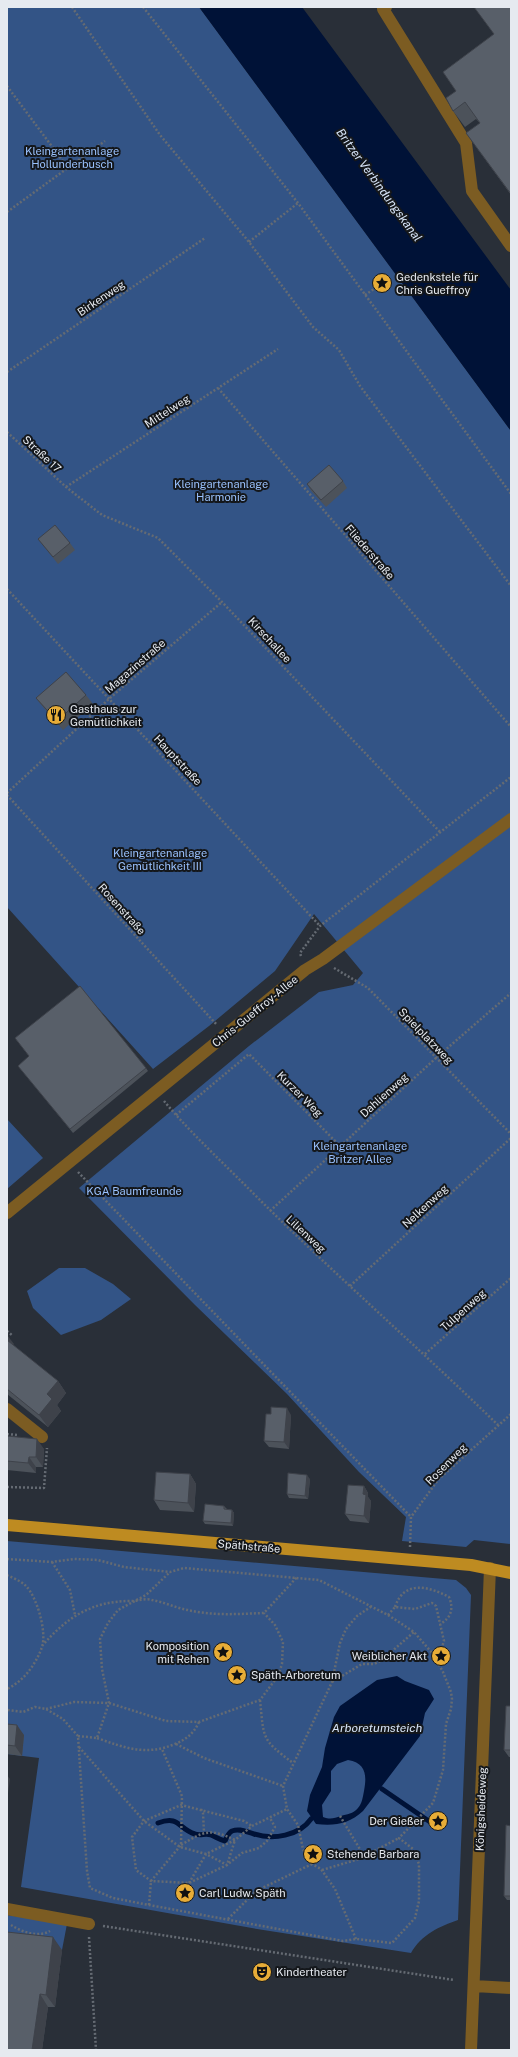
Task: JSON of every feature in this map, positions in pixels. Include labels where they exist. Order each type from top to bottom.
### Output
[{"type":"main road","name":"Späthstraße","points":[[7,1525],[410,1560],[490,1568],[511,1573]]},
{"type":"street","points":[[386,7],[383,9],[466,143],[472,191],[511,246]]},
{"type":"street","name":"Chris-Gueffroy-Allee","points":[[7,1213],[305,970],[323,959],[511,819]]},
{"type":"street","points":[[7,1409],[42,1437]]},
{"type":"street","name":"Königsheideweg","points":[[471,2050],[490,1568]]},
{"type":"street","points":[[7,1909],[89,1924]]},
{"type":"street","points":[[474,1986],[511,1988]]},
{"type":"path","points":[[72,7],[160,135],[249,242],[313,327],[339,350],[360,386],[511,586]]},
{"type":"path","points":[[143,7],[298,203],[511,494]]},
{"type":"path","points":[[7,86],[8,91],[68,168]]},
{"type":"path","points":[[7,212],[105,141]]},
{"type":"path","points":[[249,242],[298,203]]},
{"type":"path","name":"Birkenweg","points":[[7,372],[205,238]]},
{"type":"path","points":[[365,295],[376,287]]},
{"type":"path","name":"Mittelweg","points":[[66,487],[278,349]]},
{"type":"path","name":"Fliederstraße","points":[[218,388],[511,727]]},
{"type":"path","name":"Straße 17","points":[[7,432],[66,487]]},
{"type":"path","name":"Kirschallee","points":[[66,487],[102,515],[158,538],[222,602],[440,832]]},
{"type":"path","name":"Hauptstraße","points":[[7,589],[110,698],[320,926]]},
{"type":"path","points":[[7,597],[11,594]]},
{"type":"path","name":"Magazinstraße","points":[[7,794],[110,698],[222,602]]},
{"type":"path","points":[[305,970],[300,953],[320,926],[511,777]]},
{"type":"path","name":"Rosenstraße","points":[[7,794],[226,1034]]},
{"type":"path","name":"Spielplatzweg","points":[[323,959],[332,967],[368,988],[511,1134]]},
{"type":"path","name":"Dahlienweg","points":[[270,1211],[436,1058],[511,993]]},
{"type":"path","name":"Kurzer Weg","points":[[249,1054],[340,1146]]},
{"type":"path","name":"Lilienweg","points":[[249,1054],[176,1115],[270,1211],[425,1354],[498,1425]]},
{"type":"path","name":"Nelkenweg","points":[[350,1286],[511,1138]]},
{"type":"path","points":[[69,1162],[411,1517],[410,1560]]},
{"type":"path","name":"Tulpenweg","points":[[425,1354],[511,1278]]},
{"type":"path","points":[[7,1331],[13,1336]]},
{"type":"path","name":"Rosenweg","points":[[411,1517],[438,1480],[511,1414]]},
{"type":"path","points":[[7,1487],[44,1488],[48,1441],[42,1437]]},
{"type":"path","points":[[7,1559],[52,1562],[74,1559],[98,1560],[124,1567],[170,1572],[184,1568],[319,1580],[372,1606],[414,1632],[433,1654],[446,1679],[452,1699],[446,1724],[443,1770],[433,1803],[399,1838],[343,1865],[322,1870]]},
{"type":"path","points":[[52,1562],[70,1590],[75,1615]]},
{"type":"path","points":[[97,1738],[109,1703],[102,1669],[100,1639],[108,1623],[118,1610],[132,1601],[146,1595],[170,1572]]},
{"type":"path","points":[[7,1575],[26,1585],[36,1600],[42,1619],[42,1646]]},
{"type":"path","points":[[7,1689],[23,1678],[42,1646],[58,1628],[75,1615],[108,1602],[151,1599],[188,1610],[223,1614],[264,1613],[297,1578]]},
{"type":"path","points":[[388,1615],[395,1607],[401,1594],[411,1588],[422,1588],[449,1596],[452,1604],[451,1614],[440,1624]]},
{"type":"path","points":[[395,1607],[415,1609],[432,1604],[436,1606],[444,1641],[442,1647],[433,1654]]},
{"type":"path","points":[[356,1939],[335,1889],[322,1870],[312,1864],[302,1849],[298,1826],[287,1808],[283,1786],[332,1682],[340,1643],[346,1629],[357,1616],[372,1606]]},
{"type":"path","points":[[46,1709],[74,1702],[109,1703],[166,1721],[199,1722],[260,1700],[278,1676],[282,1664],[283,1642],[275,1625],[264,1613]]},
{"type":"path","points":[[332,1682],[362,1664],[374,1664],[382,1660],[414,1632]]},
{"type":"path","points":[[260,1700],[264,1735],[269,1745],[293,1763]]},
{"type":"path","points":[[7,1710],[23,1712],[35,1707],[46,1709],[63,1719],[78,1736],[87,1870],[90,1888],[113,1898],[343,1940],[356,1939],[392,1943],[415,1918],[419,1901],[419,1864],[412,1849],[399,1838]]},
{"type":"path","points":[[78,1736],[97,1738],[141,1751],[162,1749],[176,1744],[195,1732],[199,1722]]},
{"type":"path","points":[[176,1744],[204,1758],[283,1786]]},
{"type":"path","points":[[79,1747],[144,1821],[181,1846],[206,1854],[227,1865]]},
{"type":"path","points":[[162,1749],[182,1796],[181,1846]]},
{"type":"path","points":[[252,1826],[244,1821],[181,1805],[144,1821],[132,1837],[136,1870],[151,1881],[189,1883],[227,1865],[242,1853],[259,1848],[267,1841],[275,1827],[270,1818]]},
{"type":"path","points":[[189,1883],[206,1854],[235,1840],[252,1826],[287,1808]]},
{"type":"path","points":[[201,1809],[204,1813],[204,1832]]},
{"type":"path","points":[[340,1816],[364,1856]]},
{"type":"path","points":[[149,1905],[151,1881],[186,1842],[204,1832],[222,1834],[235,1840]]},
{"type":"path","points":[[227,1865],[235,1840]]},
{"type":"path","points":[[228,1919],[256,1891],[312,1864]]},
{"type":"path","points":[[96,2050],[89,1924],[454,1980]]},
{"type":"green space","points":[[7,7],[199,7],[511,431],[511,1544],[474,1540],[466,1547],[402,1541],[406,1517],[359,1472],[287,1394],[195,1305],[79,1188],[249,1046],[319,992],[353,985],[363,973],[314,914],[275,971],[209,1026],[153,1069],[7,907]]},
{"type":"green space","points":[[7,1119],[43,1158],[7,1189]]},
{"type":"green space","points":[[59,1268],[85,1268],[113,1284],[131,1299],[101,1320],[61,1335],[33,1308],[27,1291]]},
{"type":"green space","name":"Späth-Arboretum","points":[[7,1541],[456,1580],[466,1588],[471,1595],[458,1920],[444,1925],[426,1936],[411,1953],[257,1929],[21,1887],[39,1758],[7,1754]]},
{"type":"green space","points":[[7,1915],[67,1924],[62,1950],[7,1943]]},
{"type":"water","name":"Britzer Verbindungskanal","points":[[199,7],[302,7],[511,290],[511,431]]},
{"type":"water","name":"Arboretumsteich","points":[[397,1676],[405,1681],[429,1690],[434,1699],[425,1713],[420,1736],[363,1811],[352,1819],[341,1823],[329,1825],[316,1824],[307,1811],[310,1795],[322,1767],[325,1748],[334,1717],[340,1706],[377,1680]],"holes":[[[348,1760],[362,1767],[365,1775],[363,1798],[359,1806],[350,1814],[332,1818],[323,1817],[322,1805],[331,1791],[331,1771],[337,1764]]]},
{"type":"building","points":[[474,7],[511,7],[511,194],[466,133],[480,123],[465,102],[453,111],[446,98],[456,91],[443,72],[494,34]]},
{"type":"building","points":[[329,465],[343,481],[321,500],[307,484]]},
{"type":"building","points":[[55,525],[70,543],[53,557],[38,539]]},
{"type":"building","points":[[66,672],[86,695],[57,721],[36,698]]},
{"type":"building","points":[[80,986],[146,1068],[70,1129],[18,1066],[29,1056],[15,1038]]},
{"type":"building","points":[[7,1340],[58,1381],[47,1394],[52,1399],[39,1415],[7,1389]]},
{"type":"building","points":[[271,1407],[287,1408],[284,1442],[264,1441],[266,1414],[271,1414]]},
{"type":"building","points":[[7,1436],[37,1439],[36,1457],[29,1457],[28,1463],[7,1461]]},
{"type":"building","points":[[156,1472],[190,1474],[188,1503],[154,1500]]},
{"type":"building","points":[[288,1473],[307,1475],[305,1496],[287,1494]]},
{"type":"building","points":[[348,1485],[364,1486],[363,1494],[366,1495],[364,1516],[345,1514]]},
{"type":"building","points":[[205,1504],[224,1506],[224,1509],[232,1510],[231,1523],[203,1521]]},
{"type":"building","points":[[506,1706],[511,1706],[511,1750],[504,1750]]},
{"type":"building","points":[[7,1724],[17,1725],[15,1746],[7,1745]]},
{"type":"building","points":[[506,1825],[511,1826],[511,1896],[504,1896]]},
{"type":"building","points":[[7,1932],[53,1937],[46,1995],[40,1994],[32,2050],[7,2050]]},
{"type":"waterway","points":[[382,1789],[436,1826]]},
{"type":"waterway","points":[[158,1823],[165,1821],[175,1822],[189,1832],[199,1835],[209,1834],[225,1841],[228,1835],[235,1830],[269,1837],[293,1833],[306,1825],[311,1819]]},
{"type":"place","name":"Gedenkstele für Chris Gueffroy","points":[[382,283]]},
{"type":"place","name":"Gasthaus zur Gemütlichkeit","points":[[56,715]]},
{"type":"place","name":"Komposition mit Rehen","points":[[223,1652]]},
{"type":"place","name":"Weiblicher Akt","points":[[441,1656]]},
{"type":"place","name":"Späth-Arboretum","points":[[237,1675]]},
{"type":"place","name":"Der Gießer","points":[[438,1821]]},
{"type":"place","name":"Stehende Barbara","points":[[313,1854]]},
{"type":"place","name":"Carl Ludw. Späth","points":[[185,1893]]},
{"type":"place","name":"Kindertheater","points":[[262,1972]]},
{"type":"park label","name":"Kleingartenanlage Hollunderbusch","points":[[72,157]]},
{"type":"park label","name":"Kleingartenanlage Harmonie","points":[[221,490]]},
{"type":"park label","name":"Kleingartenanlage Gemütlichkeit III","points":[[160,859]]},
{"type":"park label","name":"Kleingartenanlage Britzer Allee","points":[[360,1152]]},
{"type":"park label","name":"KGA Baumfreunde","points":[[134,1191]]}]
